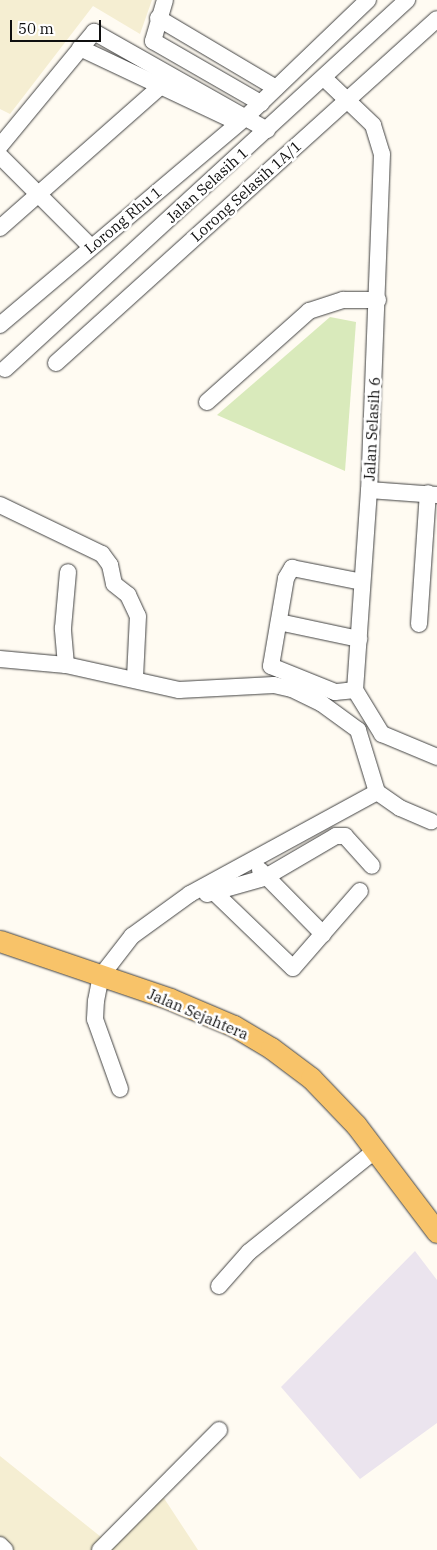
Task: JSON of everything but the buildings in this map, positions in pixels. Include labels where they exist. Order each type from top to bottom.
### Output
[{"type":"main road","name":"Jalan Sejahtera","points":[[0,941],[225,1022],[271,1048],[311,1078],[376,1150],[437,1232]]},
{"type":"street","points":[[164,0],[153,41],[261,103]]},
{"type":"street","name":"Jalan Selasih 1","points":[[5,369],[407,0]]},
{"type":"street","name":"Lorong Rhu 1","points":[[0,325],[91,246],[243,120],[359,2]]},
{"type":"street","points":[[158,18],[276,88]]},
{"type":"street","name":"Lorong Selasih 1A/1","points":[[56,363],[437,19]]},
{"type":"street","points":[[0,146],[7,127],[94,32],[243,120]]},
{"type":"street","points":[[80,48],[161,86],[267,130]]},
{"type":"street","name":"Jalan Selasih 6","points":[[324,78],[373,125],[382,154],[370,490],[355,690]]},
{"type":"street","points":[[0,228],[161,86]]},
{"type":"street","points":[[0,156],[91,246]]},
{"type":"street","points":[[207,402],[309,311],[343,300],[378,300]]},
{"type":"street","points":[[370,490],[433,494],[419,624]]},
{"type":"street","points":[[0,505],[102,554],[110,565],[114,584],[128,595],[138,616],[135,678]]},
{"type":"street","points":[[362,582],[292,568],[286,578],[271,666],[335,692],[355,690],[369,715],[393,741],[437,757]]},
{"type":"street","points":[[66,665],[64,628],[68,572]]},
{"type":"street","points":[[279,622],[359,639]]},
{"type":"street","points":[[0,659],[66,665],[135,678],[179,690],[274,685],[292,689],[321,702],[358,730],[376,792],[400,808],[431,821]]},
{"type":"street","points":[[358,730],[369,715]]},
{"type":"street","points":[[120,1089],[95,1019],[101,976],[132,936],[190,894],[376,792]]},
{"type":"street","points":[[190,894],[215,894],[264,878],[336,836],[345,836],[372,866]]},
{"type":"street","points":[[255,859],[264,878],[323,934]]},
{"type":"street","points":[[215,894],[293,968],[360,891]]},
{"type":"street","points":[[219,1286],[249,1252],[376,1150]]},
{"type":"street","points":[[100,1550],[220,1430]]},
{"type":"street","points":[[0,1545],[5,1550]]},
{"type":"shaded area","points":[[0,0],[152,0],[140,34],[93,6],[10,114],[0,109]]},
{"type":"shaded area","points":[[415,1251],[437,1280],[437,1423],[360,1479],[281,1387]]},
{"type":"shaded area","points":[[0,1456],[111,1545],[156,1486],[198,1550],[0,1550]]},
{"type":"green space","points":[[330,317],[356,322],[345,471],[217,415]]}]
